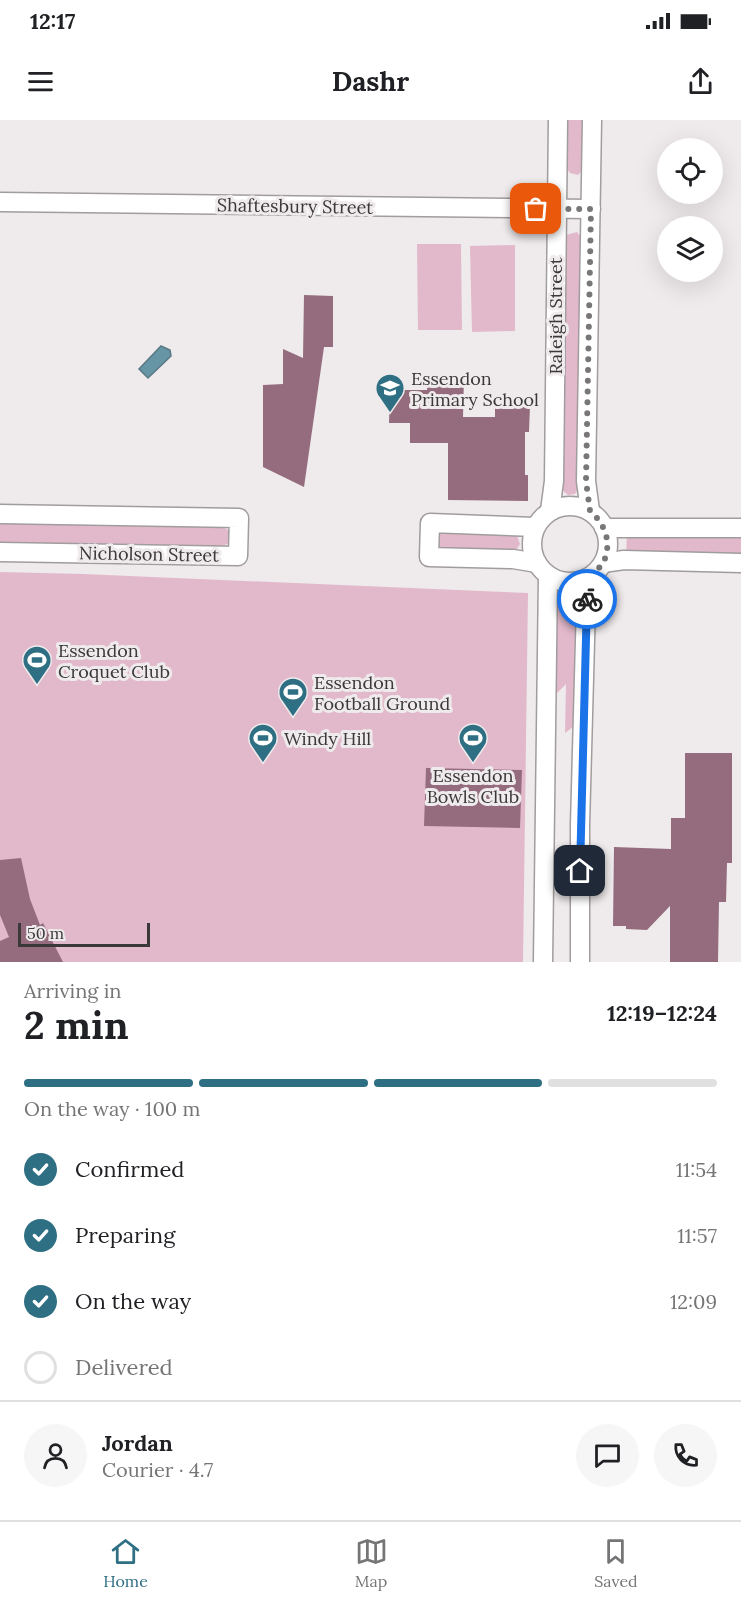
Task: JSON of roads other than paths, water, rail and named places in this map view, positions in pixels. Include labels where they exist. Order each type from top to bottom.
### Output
[{"type":"street","name":"Raleigh Street","points":[[550,511],[554,481],[558,120]]},
{"type":"street","name":"Raleigh Street","points":[[590,511],[586,481],[592,120]]},
{"type":"street","name":"Shaftesbury Street","points":[[0,202],[591,209]]},
{"type":"street","points":[[543,962],[542,569],[532,552],[532,539],[535,527],[550,511],[570,506],[590,511],[604,528],[608,539],[607,552],[598,568],[586,604],[580,825],[580,962]]},
{"type":"street","name":"Nicholson Street","points":[[0,514],[239,518],[238,556],[0,552]]},
{"type":"street","points":[[535,527],[430,523],[429,557],[513,559],[542,569],[559,580],[571,582],[583,580],[598,568],[624,560],[741,563]]},
{"type":"street","points":[[604,528],[741,528]]},
{"type":"water","points":[[161,346],[170,350],[171,356],[148,378],[139,369]]},
{"type":"place","name":"Essendon Primary School","points":[[390,414]]},
{"type":"place","name":"Essendon Croquet Club","points":[[37,686]]},
{"type":"place","name":"Essendon Football Ground","points":[[293,718]]},
{"type":"place","name":"Windy Hill","points":[[263,764]]},
{"type":"place","name":"Essendon Bowls Club","points":[[473,764]]}]
